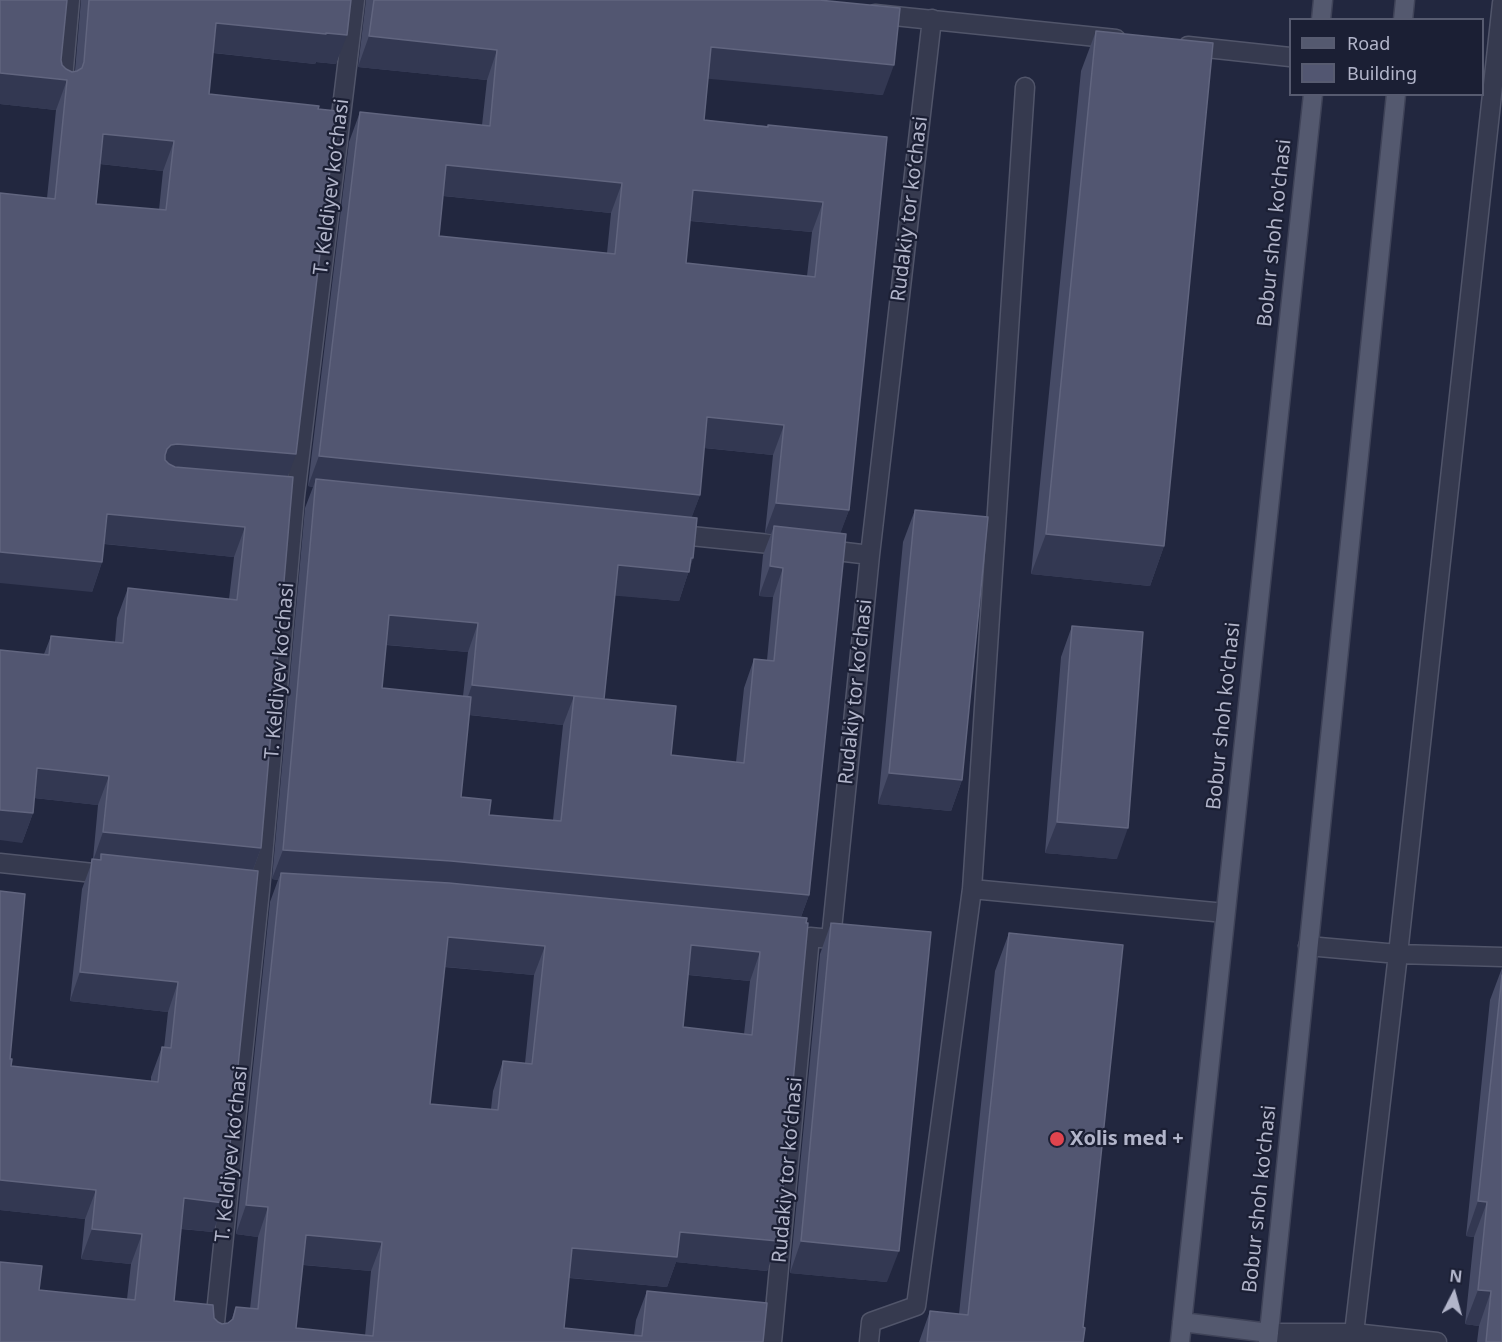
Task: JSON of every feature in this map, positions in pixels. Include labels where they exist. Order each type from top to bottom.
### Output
[{"type":"main road","points":[[1321,18],[1323,0]]},
{"type":"main road","points":[[1403,18],[1405,0]]},
{"type":"main road","name":"Bobur shoh ko'chasi","points":[[1180,1342],[1313,96]]},
{"type":"main road","name":"Bobur shoh ko'chasi","points":[[1269,1338],[1395,96]]},
{"type":"main road","points":[[1182,1322],[1269,1338]]},
{"type":"street","points":[[62,90],[70,0]]},
{"type":"street","name":"T. Keldiyev koʻchasi","points":[[213,1342],[260,890],[295,496],[355,0]]},
{"type":"street","points":[[1354,1338],[1502,3]]},
{"type":"street","points":[[862,12],[1129,40]]},
{"type":"street","name":"Rudakiy tor koʻchasi","points":[[772,1342],[804,937],[831,939],[870,555],[932,20]]},
{"type":"street","points":[[1175,45],[1289,57]]},
{"type":"street","points":[[869,1342],[871,1323],[916,1306],[972,889],[1025,87]]},
{"type":"street","points":[[659,533],[870,555]]},
{"type":"street","points":[[0,863],[130,877]]},
{"type":"street","points":[[972,889],[1225,913]]},
{"type":"street","points":[[1308,946],[1398,954],[1502,957]]},
{"type":"street","points":[[1269,1338],[1354,1338],[1437,1342]]},
{"type":"building","points":[[0,0],[67,0],[61,60],[62,65],[72,72],[82,68],[84,62],[89,0],[351,0],[347,35],[216,23],[209,94],[319,106],[318,109],[337,111],[296,454],[177,444],[171,445],[165,455],[165,460],[175,467],[293,477],[261,848],[103,832],[109,776],[37,768],[33,813],[0,810],[0,650],[49,655],[51,636],[123,643],[128,588],[237,600],[245,527],[107,514],[102,562],[0,552],[0,193],[55,199],[67,80],[0,73]],"holes":[[[103,134],[174,141],[166,210],[96,204]]]},
{"type":"building","points":[[374,0],[819,0],[900,8],[894,65],[711,47],[704,120],[887,137],[849,510],[776,503],[784,425],[707,417],[700,495],[319,456],[360,112],[490,126],[497,50],[369,36]],"holes":[[[446,165],[622,183],[615,254],[439,236]],[[693,190],[823,202],[815,277],[686,263]]]},
{"type":"building","points":[[1096,31],[1213,43],[1164,546],[1046,534]]},
{"type":"building","points":[[316,479],[697,518],[693,558],[691,558],[689,572],[618,565],[604,699],[676,706],[671,755],[744,763],[754,659],[774,661],[783,568],[770,566],[774,526],[846,534],[809,895],[451,861],[283,850]],"holes":[[[389,615],[478,623],[472,685],[604,699],[574,696],[561,821],[489,815],[491,800],[461,797],[471,697],[382,688]]]},
{"type":"building","points":[[915,510],[988,517],[962,780],[889,773]]},
{"type":"building","points":[[1072,626],[1143,632],[1128,828],[1057,822]]},
{"type":"building","points":[[101,854],[258,871],[224,1203],[184,1198],[174,1301],[213,1305],[214,1318],[222,1324],[233,1319],[236,1307],[258,1309],[268,1207],[246,1205],[281,873],[449,883],[807,918],[778,1241],[680,1232],[677,1257],[572,1248],[564,1328],[642,1336],[647,1291],[767,1303],[763,1342],[0,1342],[0,1262],[42,1266],[39,1290],[135,1300],[142,1234],[92,1229],[96,1190],[0,1180],[0,891],[25,894],[11,1066],[158,1082],[162,1047],[171,1048],[178,982],[80,972],[92,859],[101,860]],"holes":[[[448,937],[545,946],[532,1064],[503,1061],[498,1110],[430,1104]],[[691,945],[760,952],[752,1035],[683,1027]],[[306,1235],[382,1242],[373,1336],[296,1328]]]},
{"type":"building","points":[[831,923],[931,932],[899,1251],[801,1241]]},
{"type":"building","points":[[1009,933],[1123,945],[1083,1342],[927,1342],[930,1311],[968,1315]]},
{"type":"building","points":[[1502,975],[1502,1342],[1486,1342],[1491,1291],[1478,1290],[1487,1202],[1478,1201]]},
{"type":"place","name":"Xolis med +","points":[[1057,1139]]}]
